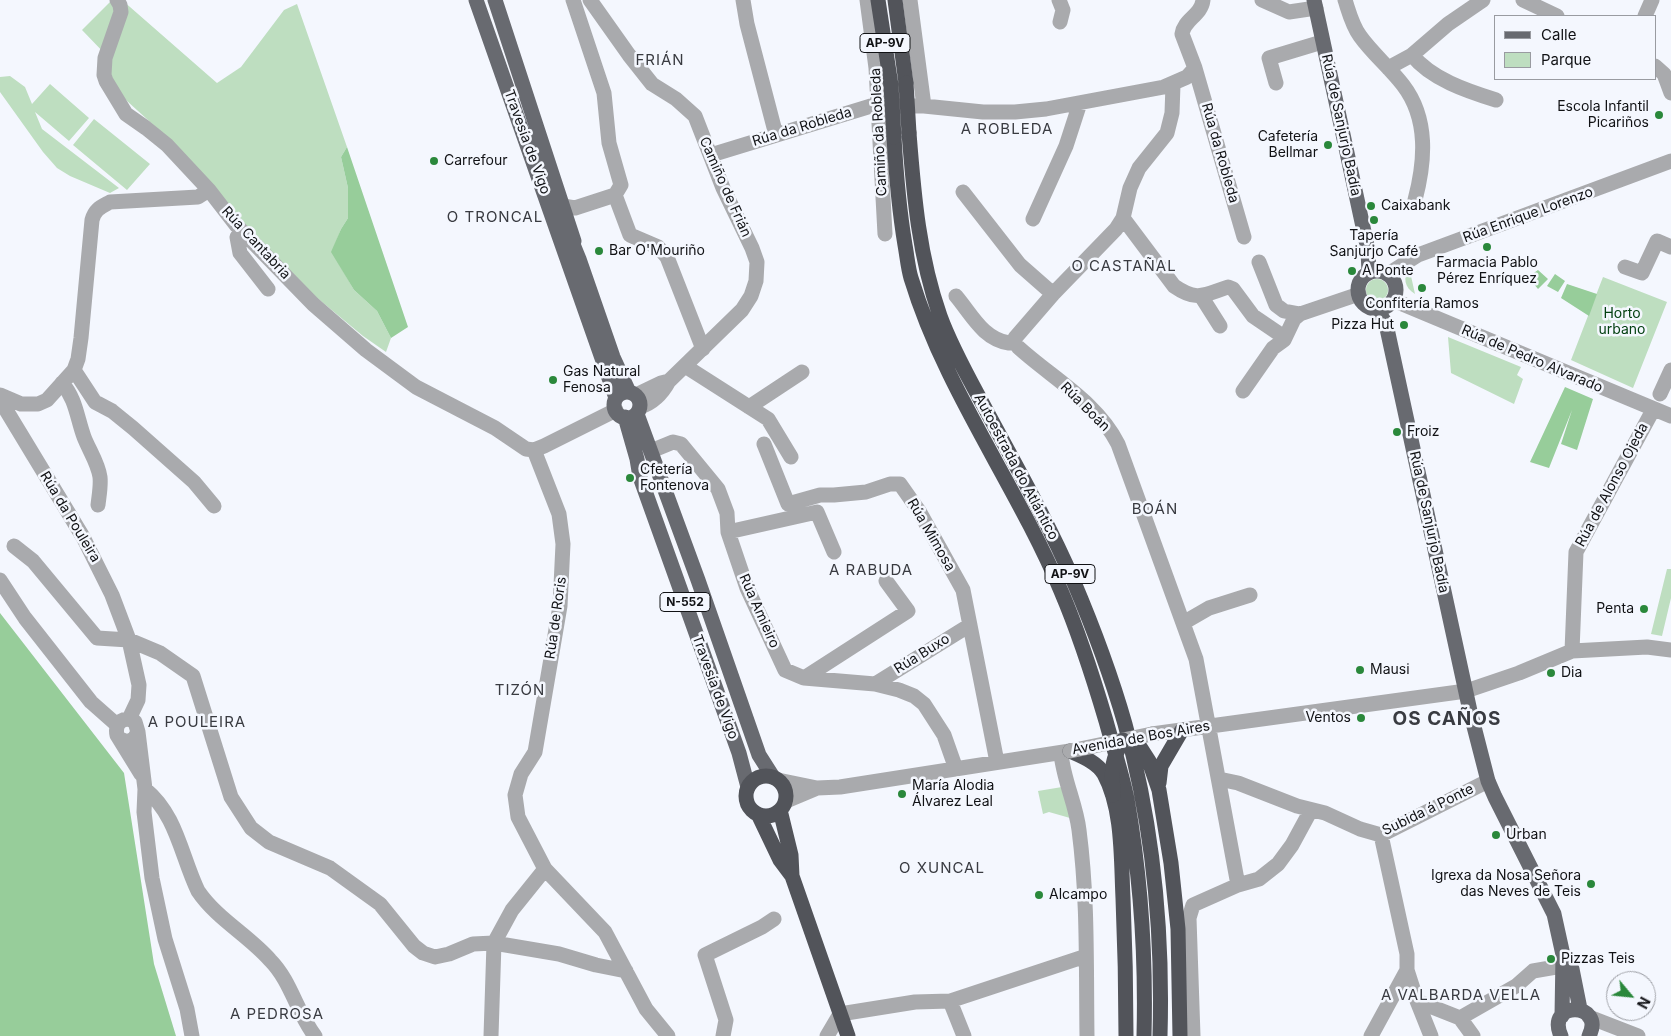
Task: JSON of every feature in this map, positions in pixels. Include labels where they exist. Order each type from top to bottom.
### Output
[{"type":"highway","name":"Autoestrada do Atlántico","points":[[878,0],[891,85],[899,211],[911,276],[927,325],[957,390],[1028,520],[1062,592],[1096,686],[1120,768],[1127,799],[1141,896],[1145,978],[1144,1036]]},
{"type":"highway","name":"Autoestrada do Atlántico","points":[[895,0],[900,23],[906,84],[915,209],[925,267],[941,318],[960,361],[1042,515],[1072,579],[1097,640],[1125,724],[1136,770],[1152,864],[1161,975],[1160,1036]]},
{"type":"highway","points":[[1159,790],[1160,766],[1182,730]]},
{"type":"highway","points":[[1126,1036],[1126,973],[1121,850],[1112,770],[1114,756],[1127,739],[1149,761],[1159,790],[1171,863],[1178,929],[1180,1036]]},
{"type":"highway","points":[[1065,752],[1084,757],[1103,772],[1114,795]]},
{"type":"highway","points":[[748,787],[762,776],[775,778]]},
{"type":"highway","name":"N-552","points":[[775,778],[785,790],[783,806],[791,855],[792,876],[848,1036]]},
{"type":"highway","name":"N-552","points":[[748,787],[746,793],[748,806],[758,814]]},
{"type":"highway","points":[[758,814],[770,816],[783,806]]},
{"type":"highway","points":[[758,814],[780,860],[792,876]]},
{"type":"main road","name":"N-552","points":[[469,0],[502,94],[573,261]]},
{"type":"main road","name":"Travesía de Vigo","points":[[476,0],[548,200],[613,357],[628,405],[640,478],[739,753],[748,787]]},
{"type":"main road","name":"Travesía de Vigo","points":[[484,0],[561,214],[573,261]]},
{"type":"main road","name":"N-552","points":[[495,0],[563,206],[573,261]]},
{"type":"main road","name":"Rúa de Sanjurjo Badía","points":[[1315,4],[1368,250],[1379,273],[1395,283],[1396,294],[1387,304],[1386,324],[1466,691],[1488,780],[1554,914],[1563,961]]},
{"type":"main road","name":"Rúa de Sanjurjo Badía","points":[[1379,273],[1360,282],[1359,294],[1366,305],[1387,304]]},
{"type":"main road","name":"Travesía de Vigo","points":[[628,405],[651,451],[757,750],[775,778]]},
{"type":"main road","points":[[1560,1035],[1563,961]]},
{"type":"main road","points":[[1563,961],[1572,969],[1589,1027]]},
{"type":"main road","points":[[1562,1016],[1568,1010],[1589,1027]]},
{"type":"street","name":"Rúa Cantabria","points":[[117,0],[121,12],[105,58],[104,75],[126,114],[167,145],[209,190],[242,231],[313,304],[400,376],[416,387],[495,428],[526,448],[534,450]]},
{"type":"street","points":[[563,206],[575,208],[615,195],[622,185],[609,143],[604,93],[573,0]]},
{"type":"street","name":"Camiño de Frián","points":[[590,0],[652,84],[676,99],[695,116],[723,188],[757,262],[756,281],[751,296],[742,310],[669,381],[654,400],[628,405]]},
{"type":"street","points":[[743,0],[747,24],[776,135]]},
{"type":"street","name":"Camiño da Robleda","points":[[867,0],[872,28],[879,106],[885,234]]},
{"type":"street","points":[[910,0],[924,106]]},
{"type":"street","points":[[1059,0],[1063,10],[1060,22]]},
{"type":"street","name":"Rúa da Robleda","points":[[1203,0],[1200,12],[1186,25],[1182,34],[1195,68],[1244,237]]},
{"type":"street","points":[[1262,0],[1288,12],[1315,4]]},
{"type":"street","points":[[1345,0],[1351,19],[1360,36],[1404,86],[1417,112],[1423,142],[1422,169],[1415,200]]},
{"type":"street","points":[[1388,68],[1412,55],[1448,24],[1483,0]]},
{"type":"street","points":[[1523,0],[1555,15]]},
{"type":"street","points":[[1645,15],[1652,0]]},
{"type":"street","points":[[1276,83],[1269,58],[1322,42]]},
{"type":"street","points":[[1412,55],[1419,64],[1462,90],[1496,100]]},
{"type":"street","points":[[1656,67],[1664,74],[1671,93]]},
{"type":"street","name":"Rúa da Robleda","points":[[710,155],[863,108],[924,106],[983,112],[1015,112],[1150,91],[1173,85],[1187,78],[1195,68]]},
{"type":"street","points":[[1014,342],[1053,294],[1116,229],[1123,218],[1130,188],[1139,168],[1167,133],[1172,113],[1173,85]]},
{"type":"street","points":[[1033,219],[1066,146],[1080,103]]},
{"type":"street","name":"Rúa Enrique Lorenzo","points":[[1379,273],[1418,255],[1671,161]]},
{"type":"street","points":[[0,395],[21,404],[38,404],[47,400],[74,370],[78,359],[81,338],[92,220],[95,212],[100,207],[110,202],[198,197],[209,190]]},
{"type":"street","points":[[963,192],[1020,265],[1053,294]]},
{"type":"street","points":[[615,195],[630,236],[658,247],[666,256],[703,349]]},
{"type":"street","points":[[1123,218],[1174,286],[1184,293],[1195,296],[1201,296],[1228,287],[1233,289],[1253,316],[1278,332]]},
{"type":"street","points":[[242,231],[237,237],[240,253],[268,289]]},
{"type":"street","points":[[1625,267],[1642,273],[1657,241],[1671,247]]},
{"type":"street","points":[[1259,262],[1276,305],[1284,311],[1300,314]]},
{"type":"street","points":[[1243,391],[1273,348],[1284,340],[1294,320],[1300,314],[1359,294]]},
{"type":"street","name":"Rúa Boán","points":[[956,296],[988,335],[999,341],[1014,342],[1079,397],[1110,428],[1118,444],[1196,660],[1238,885]]},
{"type":"street","points":[[1201,296],[1220,326]]},
{"type":"street","name":"Rúa de Pedro Alvarado","points":[[1387,304],[1671,416]]},
{"type":"street","points":[[685,366],[768,419],[791,457]]},
{"type":"street","points":[[74,370],[95,402],[112,411],[133,428],[194,482],[214,506]]},
{"type":"street","points":[[1660,394],[1671,370]]},
{"type":"street","points":[[750,407],[802,372]]},
{"type":"street","points":[[62,383],[73,401],[83,435],[98,469],[100,479],[98,504]]},
{"type":"street","name":"Rúa da Pouleira","points":[[0,400],[91,551],[112,595],[129,640],[139,692],[136,706],[122,728]]},
{"type":"street","points":[[534,450],[628,405]]},
{"type":"street","name":"Rúa de Alonso Ojeda","points":[[1572,651],[1576,552],[1653,410]]},
{"type":"street","name":"Rúa Amieiro","points":[[651,451],[677,442],[684,447],[718,489],[727,513],[728,532],[747,588],[785,670],[804,678],[875,684],[906,693],[924,704],[944,735],[956,769]]},
{"type":"street","name":"Rúa Mimosa","points":[[764,444],[788,504],[820,495],[866,492],[890,484],[900,484],[919,511],[963,590],[997,762]]},
{"type":"street","name":"Rúa de Roris","points":[[534,450],[559,514],[564,544],[560,606],[534,752],[521,774],[516,795],[518,817],[545,869],[605,932],[646,1009],[668,1036]]},
{"type":"street","points":[[728,532],[817,512],[834,552]]},
{"type":"street","points":[[14,546],[33,561],[97,638],[129,640],[160,653],[193,676],[231,797],[251,828],[269,842],[330,868],[380,904],[414,946],[423,953],[435,957],[449,954],[473,944],[494,943],[551,952],[596,965],[626,971]]},
{"type":"street","points":[[0,580],[25,618],[91,702],[122,728],[144,785],[156,798],[168,816],[198,891],[204,901],[270,960],[285,979],[315,1036]]},
{"type":"street","points":[[804,678],[908,611],[886,581]]},
{"type":"street","points":[[0,594],[25,618]]},
{"type":"street","points":[[1183,623],[1209,608],[1250,595]]},
{"type":"street","name":"Rúa Buxo","points":[[875,684],[970,625]]},
{"type":"street","name":"Avenida de Bos Aires","points":[[775,778],[817,788],[856,785],[1065,752],[1152,734],[1466,691],[1519,673],[1572,651],[1634,647],[1671,650]]},
{"type":"street","points":[[122,728],[135,722],[138,732],[144,785],[144,812],[152,878],[165,939],[187,1008],[192,1036]]},
{"type":"street","points":[[1065,752],[1062,765],[1079,828],[1086,899],[1087,1036]]},
{"type":"street","name":"Subida á Ponte","points":[[1219,779],[1238,783],[1324,813],[1360,829],[1381,835],[1488,780]]},
{"type":"street","name":"Avenida de Bos Aires","points":[[783,806],[817,788]]},
{"type":"street","points":[[1193,1036],[1189,918],[1193,905],[1238,885],[1259,879],[1278,864],[1292,845],[1311,810]]},
{"type":"street","points":[[1381,835],[1407,954],[1407,970],[1431,1036]]},
{"type":"street","points":[[490,1036],[494,943],[512,910],[545,869]]},
{"type":"street","points":[[723,1036],[726,1020],[705,955],[762,927],[774,919]]},
{"type":"street","points":[[827,1036],[840,1014],[915,1002],[950,1001],[1086,955]]},
{"type":"street","points":[[1460,1018],[1516,986],[1533,971],[1563,961]]},
{"type":"street","points":[[1371,1036],[1407,970]]},
{"type":"street","points":[[950,1001],[964,1036]]},
{"type":"street","points":[[1417,1001],[1460,1018],[1473,1036]]},
{"type":"street","points":[[1589,1027],[1608,1026],[1638,1036]]},
{"type":"green space","points":[[112,0],[122,0],[217,83],[241,67],[284,10],[297,4],[347,147],[341,157],[348,188],[348,218],[341,229],[332,252],[354,290],[377,311],[391,338],[386,352],[363,336],[316,297],[246,225],[180,149],[127,101],[109,81],[109,58],[82,30]]},
{"type":"green space","points":[[10,76],[25,87],[32,104],[50,84],[89,118],[69,141],[35,112],[42,129],[119,188],[110,193],[70,176],[57,168],[43,152],[0,92],[0,77]]},
{"type":"green space","points":[[94,119],[150,164],[127,190],[73,145]]},
{"type":"green space","points":[[347,147],[408,327],[391,338],[377,311],[354,290],[331,252],[348,218],[348,188],[341,157]]},
{"type":"green space","points":[[1409,267],[1415,294],[1407,285],[1405,279]]},
{"type":"green space","points":[[1538,270],[1548,279],[1538,289],[1528,277]]},
{"type":"green space","points":[[1555,274],[1565,281],[1558,292],[1547,286]]},
{"type":"green space","name":"Horto urbano","points":[[1603,277],[1667,302],[1633,388],[1571,360]]},
{"type":"green space","points":[[1377,279],[1385,282],[1388,290],[1385,298],[1377,301],[1369,298],[1366,290],[1369,282]]},
{"type":"green space","points":[[1567,284],[1597,294],[1589,316],[1561,298]]},
{"type":"green space","points":[[1448,337],[1521,367],[1517,375],[1523,379],[1514,404],[1451,373]]},
{"type":"green space","points":[[1565,387],[1593,399],[1577,450],[1561,444],[1572,410],[1549,468],[1530,462]]},
{"type":"green space","points":[[1667,569],[1671,569],[1671,598],[1662,636],[1651,634]]},
{"type":"green space","points":[[0,613],[124,773],[154,964],[176,1036],[0,1036]]},
{"type":"green space","points":[[1062,787],[1070,818],[1049,812],[1043,814],[1038,791]]},
{"type":"place","name":"Escola Infantil Picariños","points":[[1659,115]]},
{"type":"place","name":"Cafetería Bellmar","points":[[1328,145]]},
{"type":"place","name":"Carrefour","points":[[434,161]]},
{"type":"place","name":"Caixabank","points":[[1371,206]]},
{"type":"place","name":"Tapería Sanjurjo Café","points":[[1374,220]]},
{"type":"place","name":"Farmacia Pablo Pérez Enríquez","points":[[1487,247]]},
{"type":"place","name":"Bar O'Mouriño","points":[[599,251]]},
{"type":"place","name":"A Ponte","points":[[1352,271]]},
{"type":"place","name":"Confitería Ramos","points":[[1422,288]]},
{"type":"place","name":"Pizza Hut","points":[[1404,325]]},
{"type":"place","name":"Gas Natural Fenosa","points":[[553,380]]},
{"type":"place","name":"Froiz","points":[[1397,432]]},
{"type":"place","name":"Cfetería Fontenova","points":[[630,478]]},
{"type":"place","name":"Penta","points":[[1644,609]]},
{"type":"place","name":"Mausi","points":[[1360,670]]},
{"type":"place","name":"Dia","points":[[1551,673]]},
{"type":"place","name":"Ventos","points":[[1361,718]]},
{"type":"place","name":"María Alodia Álvarez Leal","points":[[902,794]]},
{"type":"place","name":"Urban","points":[[1496,835]]},
{"type":"place","name":"Igrexa da Nosa Señora das Neves de Teis","points":[[1591,884]]},
{"type":"place","name":"Alcampo","points":[[1039,895]]},
{"type":"place","name":"Pizzas Teis","points":[[1551,959]]},
{"type":"district","name":"FRIÁN","points":[[660,60]]},
{"type":"district","name":"A ROBLEDA","points":[[1007,129]]},
{"type":"district","name":"O TRONCAL","points":[[495,217]]},
{"type":"district","name":"O CASTAÑAL","points":[[1124,266]]},
{"type":"district","name":"BOÁN","points":[[1155,509]]},
{"type":"district","name":"A RABUDA","points":[[871,570]]},
{"type":"district","name":"TIZÓN","points":[[520,690]]},
{"type":"district","name":"OS CAÑOS","points":[[1447,719]]},
{"type":"district","name":"A POULEIRA","points":[[197,722]]},
{"type":"district","name":"O XUNCAL","points":[[942,868]]},
{"type":"district","name":"A VALBARDA VELLA","points":[[1461,995]]},
{"type":"district","name":"A PEDROSA","points":[[277,1014]]}]
